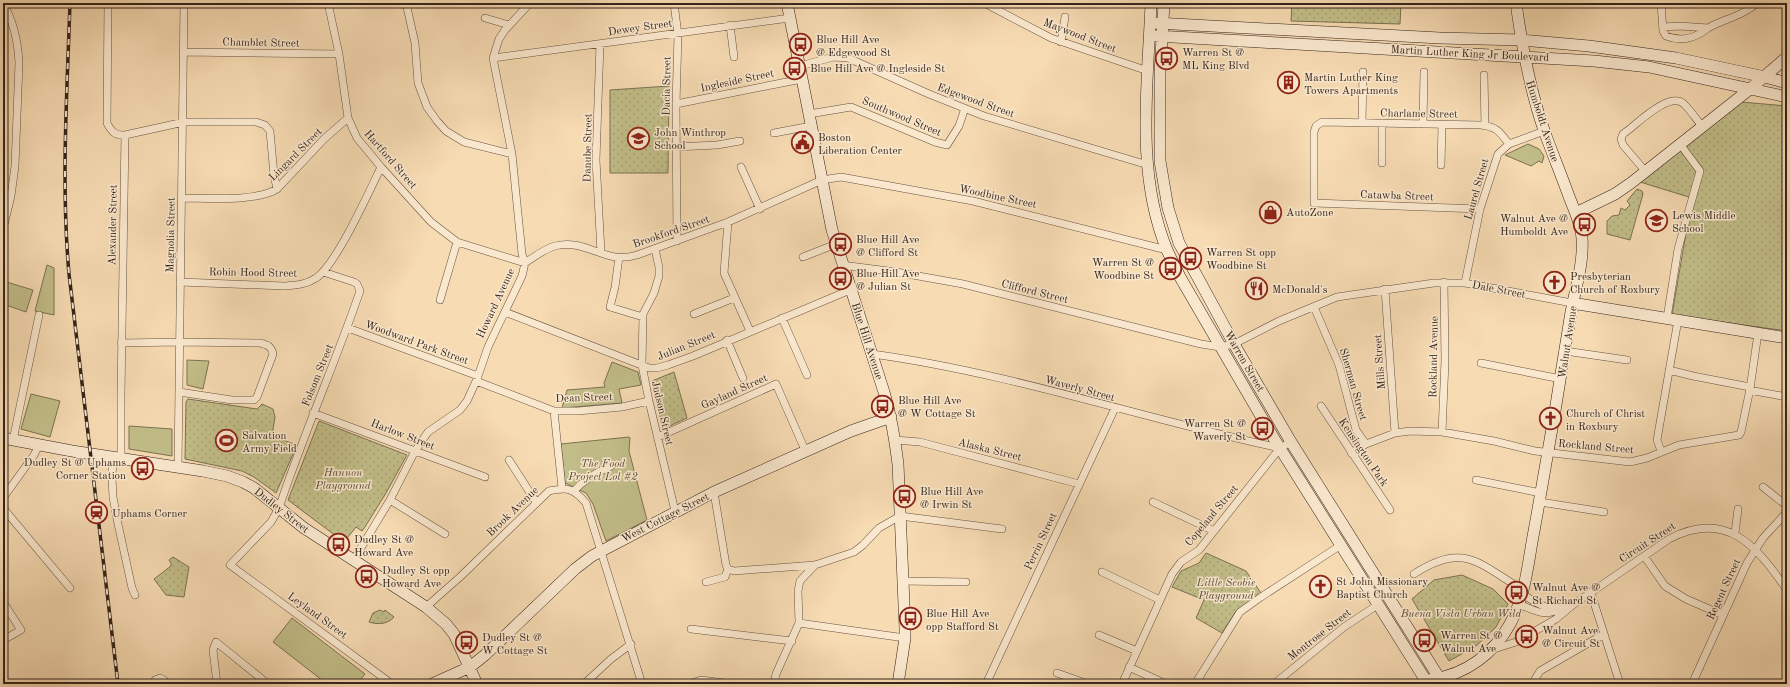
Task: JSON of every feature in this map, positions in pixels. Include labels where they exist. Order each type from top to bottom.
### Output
[{"type":"main road","name":"Blue Hill Avenue","points":[[787,3],[836,244],[891,417],[895,440],[898,464],[905,638],[898,684]]},
{"type":"main road","name":"Warren Street","points":[[1151,3],[1146,134],[1148,165],[1157,216],[1167,250],[1180,277],[1280,448],[1427,682]]},
{"type":"main road","name":"Warren Street","points":[[1164,3],[1159,139],[1163,181],[1168,208],[1179,243],[1234,344],[1292,442],[1441,681]]},
{"type":"main road","name":"Humboldt Avenue","points":[[1516,3],[1524,56],[1544,131],[1576,213]]},
{"type":"main road","name":"Martin Luther King Jr Boulevard","points":[[1151,22],[1440,38],[1521,40],[1589,46],[1651,54],[1765,77],[1787,83]]},
{"type":"main road","name":"Martin Luther King Jr Boulevard","points":[[1150,36],[1594,61],[1649,67],[1787,97]]},
{"type":"main road","points":[[1576,213],[1615,194],[1646,172],[1702,126],[1786,61]]},
{"type":"main road","points":[[1724,83],[1728,106]]},
{"type":"main road","name":"Walnut Avenue","points":[[1427,682],[1441,681],[1454,675],[1494,649],[1511,623],[1522,596],[1549,452],[1572,304],[1581,262],[1581,232],[1576,213]]},
{"type":"main road","name":"Dale Street","points":[[1572,304],[1787,338]]},
{"type":"main road","name":"West Cottage Street","points":[[432,684],[470,667],[485,655],[575,569],[600,551],[675,511],[805,450],[857,428],[891,417]]},
{"type":"main road","name":"Dudley Street","points":[[8,439],[178,467],[227,476],[243,482],[254,488],[304,528],[426,607],[446,624],[454,634],[477,684]]},
{"type":"street","points":[[3,3],[13,25],[18,46],[19,63],[15,166],[12,196],[3,229]]},
{"type":"street","points":[[108,3],[107,123],[110,129],[115,133],[124,135],[184,122],[256,122],[266,125],[270,131],[272,139],[274,175],[277,189]]},
{"type":"street","name":"Magnolia Street","points":[[178,467],[180,282],[184,122],[184,3]]},
{"type":"street","name":"Hartford Street","points":[[328,3],[339,54],[348,118],[357,138],[431,222],[456,242],[525,263]]},
{"type":"street","points":[[406,3],[415,43],[418,83],[427,107],[446,131],[464,142],[512,154]]},
{"type":"street","name":"Howard Avenue","points":[[353,561],[390,500],[415,451],[428,432],[460,410],[467,401],[488,347],[522,276],[525,263],[522,254],[512,154],[494,58],[499,39],[509,25],[530,3]]},
{"type":"street","name":"Dacia Street","points":[[674,3],[678,33],[676,104],[677,241]]},
{"type":"street","name":"Maywood Street","points":[[984,3],[1061,42],[1148,71]]},
{"type":"street","points":[[1661,3],[1663,27],[1666,36],[1673,39],[1696,37],[1708,28],[1738,16],[1757,3]]},
{"type":"street","points":[[1061,42],[1065,17]]},
{"type":"street","points":[[485,18],[509,25]]},
{"type":"street","name":"Dewey Street","points":[[494,58],[790,18]]},
{"type":"street","points":[[730,25],[734,57]]},
{"type":"street","points":[[1663,27],[1680,26],[1708,28]]},
{"type":"street","name":"Danube Street","points":[[600,44],[596,160],[601,252]]},
{"type":"street","name":"Chamblet Street","points":[[184,52],[339,54]]},
{"type":"street","name":"Edgewood Street","points":[[800,66],[833,57],[848,58],[984,116],[1148,165]]},
{"type":"street","points":[[1362,123],[1363,72]]},
{"type":"street","points":[[1423,124],[1424,72]]},
{"type":"street","points":[[1484,75],[1485,126]]},
{"type":"street","name":"Ingleside Street","points":[[676,104],[802,79]]},
{"type":"street","points":[[1646,172],[1623,145],[1621,139],[1623,134],[1666,102],[1676,100],[1684,104],[1702,126]]},
{"type":"street","name":"Southwood Street","points":[[809,114],[851,107],[935,142],[947,145],[959,126],[965,108]]},
{"type":"street","name":"Lingard Street","points":[[182,198],[262,196],[277,189],[324,139],[348,118]]},
{"type":"street","name":"Charlame Street","points":[[1314,203],[1314,132],[1316,126],[1322,122],[1492,126],[1508,144]]},
{"type":"street","points":[[1382,123],[1382,162]]},
{"type":"street","points":[[1441,165],[1442,125]]},
{"type":"street","points":[[774,133],[811,126]]},
{"type":"street","points":[[1508,144],[1544,131]]},
{"type":"street","name":"Alexander Street","points":[[124,135],[121,343],[117,458],[112,478],[115,511],[132,588],[136,594]]},
{"type":"street","points":[[676,147],[717,145],[740,141]]},
{"type":"street","name":"Laurel Street","points":[[1465,283],[1480,209],[1498,154],[1508,144]]},
{"type":"street","points":[[1661,451],[1657,440],[1669,370],[1678,248],[1700,171],[1680,144]]},
{"type":"street","name":"Robin Hood Street","points":[[180,282],[298,285],[311,282],[323,272],[338,250],[381,167]]},
{"type":"street","points":[[741,167],[760,209]]},
{"type":"street","name":"Woodbine Street","points":[[822,180],[841,178],[973,201],[1167,250]]},
{"type":"street","name":"Brookford Street","points":[[525,263],[544,250],[554,246],[567,244],[576,245],[619,257],[626,257],[655,249],[760,209],[822,180]]},
{"type":"street","name":"Catawba Street","points":[[1314,203],[1480,209]]},
{"type":"street","points":[[728,222],[724,273],[750,331]]},
{"type":"street","points":[[440,300],[456,242]]},
{"type":"street","points":[[803,257],[836,244]]},
{"type":"street","name":"Judson Street","points":[[655,249],[659,267],[658,284],[643,317],[642,364],[649,401],[675,511]]},
{"type":"street","points":[[619,257],[615,288],[610,307],[643,317]]},
{"type":"street","name":"Clifford Street","points":[[842,265],[963,284],[1201,344],[1220,347]]},
{"type":"street","name":"Folsom Street","points":[[230,565],[271,522],[279,508],[313,413],[348,328],[360,291],[359,287],[354,282],[323,272]]},
{"type":"street","name":"Dale Street","points":[[1220,347],[1234,344],[1279,321],[1338,297],[1385,289],[1444,282],[1465,283],[1572,304]]},
{"type":"street","name":"Rockland Avenue","points":[[1442,432],[1445,361],[1444,282]]},
{"type":"street","name":"Mills Street","points":[[1385,289],[1395,433]]},
{"type":"street","name":"Julian Street","points":[[505,312],[649,368],[657,368],[668,365],[850,290]]},
{"type":"street","points":[[694,314],[734,298]]},
{"type":"street","name":"Sherman Street","points":[[1314,307],[1339,366],[1356,430],[1366,444]]},
{"type":"street","points":[[8,439],[39,315]]},
{"type":"street","points":[[782,318],[807,375]]},
{"type":"street","name":"Woodward Park Street","points":[[348,328],[477,378]]},
{"type":"street","name":"Rockland Street","points":[[1351,453],[1366,444],[1395,433],[1410,431],[1442,432],[1549,452],[1630,462],[1647,458],[1678,445],[1739,435],[1741,432],[1750,389],[1758,333]]},
{"type":"street","points":[[727,340],[744,378]]},
{"type":"street","points":[[121,343],[260,343],[268,345],[272,349],[273,354],[257,397],[254,400],[232,400],[179,392]]},
{"type":"street","points":[[1565,351],[1627,360]]},
{"type":"street","name":"Waverly Street","points":[[872,354],[936,364],[973,372],[1222,436],[1280,448]]},
{"type":"street","points":[[1481,363],[1561,379]]},
{"type":"street","points":[[1669,370],[1787,397]]},
{"type":"street","name":"Dean Street","points":[[477,378],[554,411],[578,411],[622,407],[649,401]]},
{"type":"street","name":"Gayland Street","points":[[658,437],[776,384],[805,450]]},
{"type":"street","name":"Kensington Park","points":[[1321,406],[1390,510]]},
{"type":"street","name":"Perrin Street","points":[[986,684],[1115,408]]},
{"type":"street","points":[[554,411],[562,488],[574,491],[586,503],[600,551],[631,644],[642,684]]},
{"type":"street","name":"Harlow Street","points":[[313,413],[485,477]]},
{"type":"street","name":"Alaska Street","points":[[895,440],[920,442],[1079,484]]},
{"type":"street","points":[[1280,448],[1292,442]]},
{"type":"street","points":[[3,498],[34,455],[39,445]]},
{"type":"street","name":"Copeland Street","points":[[1122,684],[1172,574],[1181,562],[1199,550],[1280,448]]},
{"type":"street","points":[[509,460],[536,502]]},
{"type":"street","points":[[574,491],[579,485],[598,472],[611,466]]},
{"type":"street","points":[[1476,480],[1604,512]]},
{"type":"street","points":[[1763,487],[1787,506]]},
{"type":"street","name":"Brook Avenue","points":[[426,607],[460,577],[536,502],[549,491],[562,488]]},
{"type":"street","points":[[706,582],[725,578],[728,569],[726,565],[714,492]]},
{"type":"street","points":[[390,500],[445,534]]},
{"type":"street","points":[[1153,502],[1214,531]]},
{"type":"street","points":[[3,508],[70,588]]},
{"type":"street","points":[[1735,533],[1738,509]]},
{"type":"street","name":"Regent Street","points":[[1692,684],[1723,614],[1755,549],[1787,512]]},
{"type":"street","points":[[728,569],[734,571],[815,564],[854,552],[863,546],[879,528],[900,516],[1002,529]]},
{"type":"street","name":"Circuit Street","points":[[1494,649],[1516,642],[1556,619],[1574,604],[1669,539],[1683,532],[1698,528],[1713,528],[1735,533],[1755,549],[1787,590]]},
{"type":"street","points":[[1195,684],[1240,612],[1341,545]]},
{"type":"street","points":[[1644,556],[1665,586],[1686,599],[1723,614]]},
{"type":"street","points":[[1414,574],[1438,561],[1460,557],[1472,559],[1522,596]]},
{"type":"street","points":[[774,684],[776,674],[799,623],[798,591],[800,581],[815,564]]},
{"type":"street","name":"Leyland Street","points":[[230,565],[392,684]]},
{"type":"street","points":[[1102,572],[1160,600]]},
{"type":"street","points":[[903,581],[966,582]]},
{"type":"street","points":[[1591,593],[1620,684]]},
{"type":"street","name":"Circuit Street","points":[[1522,596],[1554,609],[1574,604]]},
{"type":"street","name":"Circuit Street","points":[[1522,596],[1538,612],[1552,614],[1574,604]]},
{"type":"street","points":[[3,602],[21,630],[3,640]]},
{"type":"street","name":"Montrose Street","points":[[1274,684],[1344,627],[1379,604]]},
{"type":"street","points":[[799,623],[905,638]]},
{"type":"street","points":[[691,629],[792,641]]},
{"type":"street","points":[[1532,684],[1540,671],[1604,634]]},
{"type":"street","points":[[1099,635],[1137,651]]},
{"type":"street","points":[[217,684],[213,650],[216,642],[268,684]]},
{"type":"street","points":[[584,684],[611,659],[631,644]]},
{"type":"street","points":[[1129,667],[1166,684]]},
{"type":"street","points":[[1057,673],[1088,684]]},
{"type":"street","points":[[3,674],[5,684]]},
{"type":"street","points":[[154,684],[155,680],[160,678],[164,680],[165,684]]},
{"type":"street","points":[[688,684],[701,680],[732,684]]},
{"type":"street","points":[[1413,684],[1427,682]]},
{"type":"green space","points":[[1292,3],[1401,3],[1400,24],[1291,21]]},
{"type":"green space","points":[[669,86],[668,173],[610,173],[610,90]]},
{"type":"green space","points":[[1741,102],[1787,106],[1787,331],[1672,315],[1692,198],[1640,182]]},
{"type":"green space","points":[[1528,144],[1539,149],[1544,156],[1542,163],[1539,161],[1531,166],[1505,155]]},
{"type":"green space","points":[[1637,189],[1642,191],[1643,194],[1630,240],[1607,234],[1607,221],[1612,216],[1619,215],[1621,208],[1625,210],[1630,205],[1627,201]]},
{"type":"green space","points":[[47,265],[54,268],[54,315],[35,311]]},
{"type":"green space","points":[[3,281],[33,290],[26,312],[3,304]]},
{"type":"green space","points":[[187,360],[209,361],[203,389],[187,385]]},
{"type":"green space","points":[[612,362],[638,372],[641,385],[619,389],[622,403],[562,408],[567,390],[605,387],[604,383]]},
{"type":"green space","points":[[674,372],[687,418],[663,429],[652,381]]},
{"type":"green space","points":[[31,394],[60,401],[50,437],[21,429]]},
{"type":"green space","name":"Salvation Army Field","points":[[188,399],[257,409],[262,404],[273,409],[275,417],[272,436],[297,445],[276,493],[254,477],[242,471],[185,459],[186,402]]},
{"type":"green space","name":"Hannon Playground","points":[[319,421],[407,455],[365,527],[362,531],[356,527],[344,542],[288,500]]},
{"type":"green space","points":[[129,426],[172,429],[172,456],[129,449]]},
{"type":"green space","name":"The Food Project Lot #2","points":[[629,437],[629,451],[647,520],[606,541],[593,504],[586,493],[565,483],[561,444]]},
{"type":"green space","name":"Little Scobie Playground","points":[[1206,553],[1246,571],[1261,593],[1236,611],[1222,633],[1196,618],[1204,600],[1172,587],[1181,571],[1199,563]]},
{"type":"green space","points":[[173,557],[189,567],[184,597],[166,595],[154,579],[171,566],[169,560]]},
{"type":"green space","name":"Buena Vista Urban Wild","points":[[1462,575],[1493,589],[1508,604],[1496,627],[1476,646],[1449,661],[1412,599],[1434,580]]},
{"type":"green space","points":[[380,610],[384,612],[385,610],[394,617],[383,623],[369,622],[373,613]]},
{"type":"green space","points":[[292,618],[365,674],[357,684],[327,684],[273,642]]},
{"type":"railway","points":[[70,3],[65,173],[65,206],[69,274],[118,684]]},
{"type":"place","name":"Blue Hill Ave @ Edgewood St","points":[[801,45]]},
{"type":"place","name":"Warren St @ ML King Blvd","points":[[1167,58]]},
{"type":"place","name":"Blue Hill Ave @ Ingleside St","points":[[794,68]]},
{"type":"place","name":"Martin Luther King Towers Apartments","points":[[1289,83]]},
{"type":"place","name":"John Winthrop School","points":[[639,138]]},
{"type":"place","name":"Boston Liberation Center","points":[[802,143]]},
{"type":"place","name":"AutoZone","points":[[1271,212]]},
{"type":"place","name":"Lewis Middle School","points":[[1657,221]]},
{"type":"place","name":"Walnut Ave @ Humboldt Ave","points":[[1584,224]]},
{"type":"place","name":"Blue Hill Ave @ Clifford St","points":[[841,245]]},
{"type":"place","name":"Warren St opp Woodbine St","points":[[1191,258]]},
{"type":"place","name":"Warren St @ Woodbine St","points":[[1170,268]]},
{"type":"place","name":"Blue Hill Ave @ Julian St","points":[[841,279]]},
{"type":"place","name":"Presbyterian Church of Roxbury","points":[[1554,282]]},
{"type":"place","name":"McDonald's","points":[[1256,289]]},
{"type":"place","name":"Blue Hill Ave @ W Cottage St","points":[[883,406]]},
{"type":"place","name":"Church of Christ in Roxbury","points":[[1550,419]]},
{"type":"place","name":"Warren St @ Waverly St","points":[[1262,429]]},
{"type":"place","name":"Salvation Army Field","points":[[226,441]]},
{"type":"place","name":"Dudley St @ Uphams Corner Station","points":[[142,468]]},
{"type":"place","name":"Blue Hill Ave @ Irwin St","points":[[904,497]]},
{"type":"place","name":"Uphams Corner","points":[[96,513]]},
{"type":"place","name":"Dudley St @ Howard Ave","points":[[338,545]]},
{"type":"place","name":"Dudley St opp Howard Ave","points":[[366,576]]},
{"type":"place","name":"St John Missionary Baptist Church","points":[[1320,587]]},
{"type":"place","name":"Walnut Ave @ St Richard St","points":[[1516,593]]},
{"type":"place","name":"Blue Hill Ave opp Stafford St","points":[[910,619]]},
{"type":"place","name":"Walnut Ave @ Circuit St","points":[[1526,636]]},
{"type":"place","name":"Warren St @ Walnut Ave","points":[[1424,641]]},
{"type":"place","name":"Dudley St @ W Cottage St","points":[[467,643]]}]
